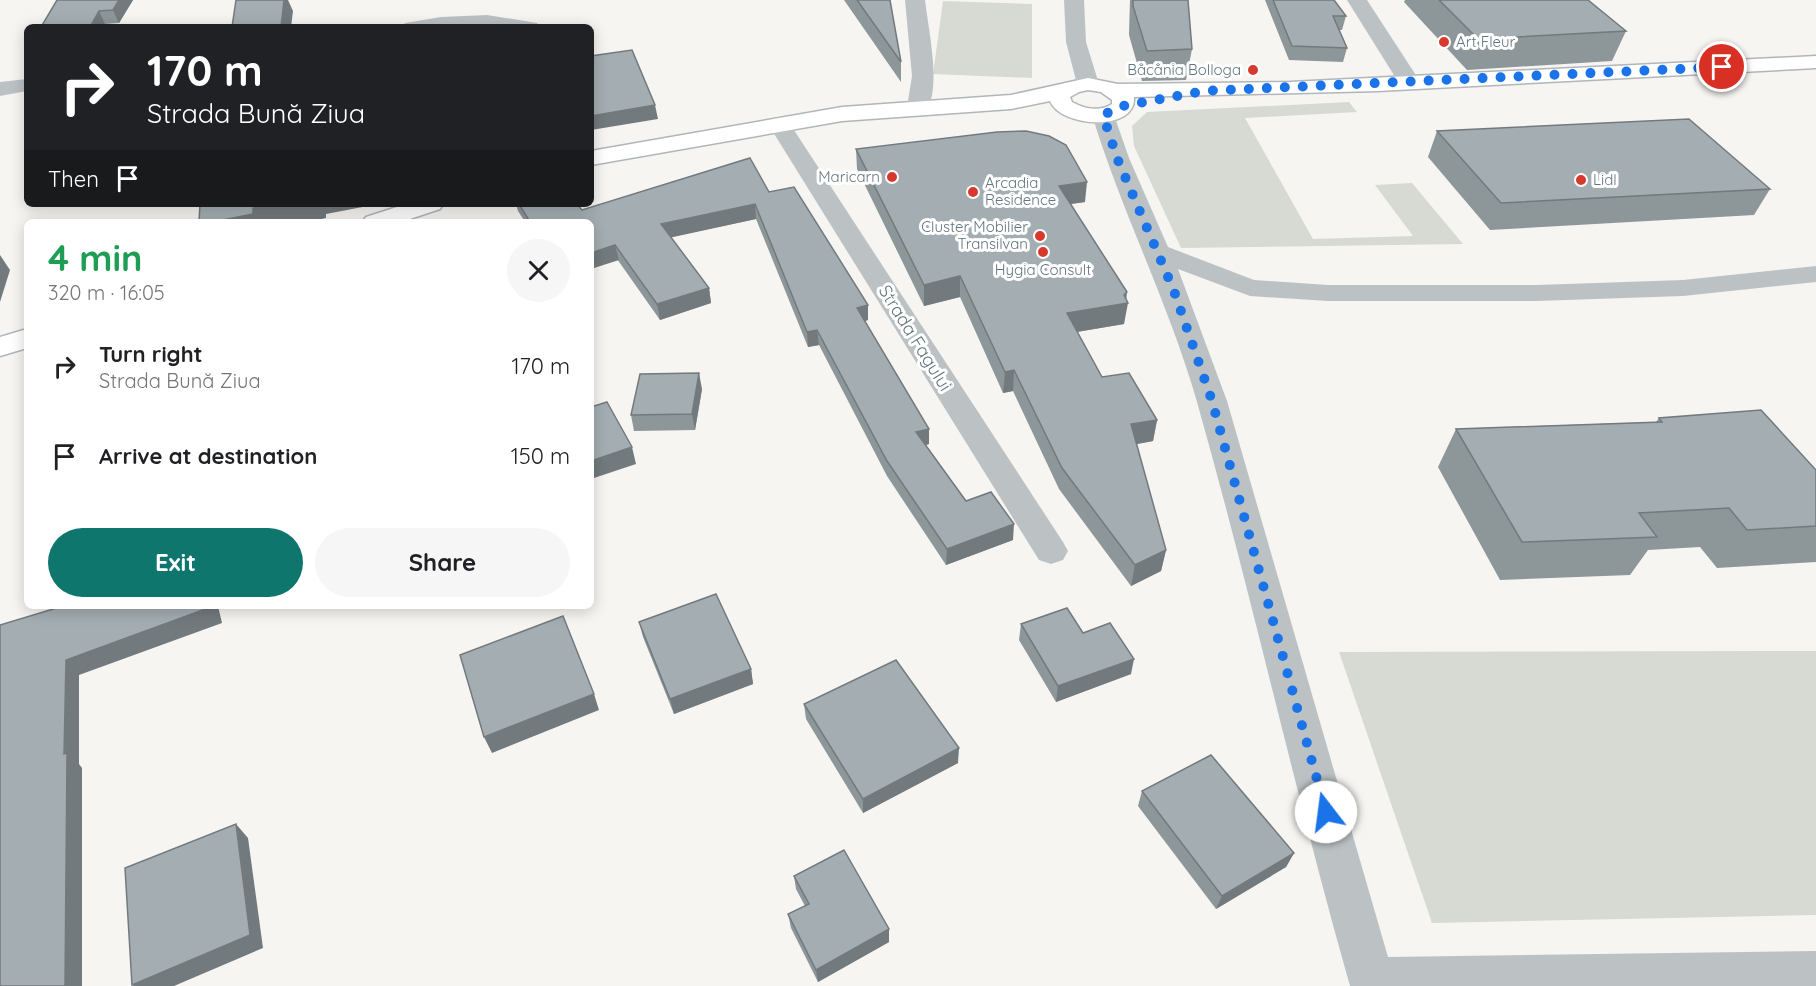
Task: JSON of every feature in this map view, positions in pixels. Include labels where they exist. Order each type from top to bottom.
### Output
[{"type":"main road","points":[[594,157],[842,114],[918,107],[1065,101],[1085,115],[1114,104],[1204,91],[1816,62]]},
{"type":"main road","points":[[1065,101],[1072,87],[1088,84],[1114,104]]},
{"type":"main road","points":[[384,219],[422,207]]},
{"type":"main road","points":[[0,347],[24,339]]},
{"type":"street","points":[[915,0],[923,76],[918,107]]},
{"type":"street","points":[[1074,0],[1076,42],[1088,84]]},
{"type":"street","points":[[1357,0],[1410,82]]},
{"type":"street","points":[[456,24],[486,22],[520,24]]},
{"type":"street","points":[[0,89],[24,85]]},
{"type":"street","points":[[1114,104],[1117,158],[1158,252],[1212,401],[1372,983],[1801,978]]},
{"type":"street","name":"Strada Fagului","points":[[779,124],[1051,551]]},
{"type":"street","points":[[1158,252],[1250,288],[1328,293],[1537,293],[1683,288],[1816,274]]},
{"type":"shaded area","points":[[943,1],[1032,4],[1032,78],[933,74]]},
{"type":"shaded area","points":[[1349,102],[1357,112],[1245,118],[1313,239],[1413,236],[1375,185],[1412,183],[1463,244],[1181,248],[1134,146],[1132,126],[1147,112]]},
{"type":"shaded area","points":[[1816,651],[1816,915],[1432,923],[1339,652]]},
{"type":"building","points":[[57,0],[119,0],[113,10],[99,11],[92,24],[43,24]]},
{"type":"building","points":[[236,0],[284,0],[281,24],[232,24]]},
{"type":"building","points":[[857,0],[890,0],[901,62]]},
{"type":"building","points":[[1133,0],[1188,0],[1192,49],[1147,51]]},
{"type":"building","points":[[1273,0],[1334,0],[1346,16],[1333,16],[1347,48],[1292,46]]},
{"type":"building","points":[[1439,0],[1588,0],[1626,31],[1478,39]]},
{"type":"building","points":[[632,50],[655,105],[594,115],[594,56]]},
{"type":"building","points":[[1689,119],[1770,189],[1501,203],[1437,131]]},
{"type":"building","points":[[1026,131],[1049,136],[1066,145],[1087,182],[1059,186],[1127,292],[1124,295],[1128,303],[1067,313],[1102,377],[1129,373],[1157,420],[1131,424],[1166,550],[1135,565],[1062,468],[1014,370],[1005,372],[960,276],[924,285],[856,149],[997,132]]},
{"type":"building","points":[[750,158],[769,192],[794,187],[868,305],[857,308],[929,429],[916,432],[966,501],[991,492],[1014,524],[947,549],[887,461],[817,330],[807,332],[755,204],[661,224],[709,288],[657,304],[615,245],[594,252],[594,219],[528,219],[521,207],[580,207],[582,210]]},
{"type":"building","points":[[200,207],[258,207],[253,208],[253,214],[228,219],[199,219]]},
{"type":"building","points":[[699,373],[692,414],[631,415],[640,374]]},
{"type":"building","points":[[607,402],[632,447],[594,460],[594,406]]},
{"type":"building","points":[[1761,410],[1816,470],[1816,526],[1747,530],[1729,508],[1639,513],[1657,537],[1522,542],[1456,429],[1662,422],[1659,418]]},
{"type":"building","points":[[716,594],[751,669],[670,699],[639,622]]},
{"type":"building","points":[[1067,608],[1083,633],[1110,623],[1134,659],[1058,686],[1021,624]]},
{"type":"building","points":[[53,609],[206,609],[66,660],[65,986],[0,986],[0,625]]},
{"type":"building","points":[[563,616],[594,694],[484,737],[460,655]]},
{"type":"building","points":[[896,660],[959,748],[863,799],[804,704]]},
{"type":"building","points":[[1211,755],[1294,853],[1222,896],[1142,791]]},
{"type":"building","points":[[236,824],[250,935],[132,985],[125,868]]},
{"type":"building","points":[[844,850],[889,929],[816,970],[788,914],[809,904],[794,876]]},
{"type":"place","name":"Art Fleur","points":[[1444,42]]},
{"type":"place","name":"Băcănia Bolloga","points":[[1253,70]]},
{"type":"place","name":"Maricarn","points":[[892,177]]},
{"type":"place","name":"Lidl","points":[[1581,180]]},
{"type":"place","name":"Arcadia Residence","points":[[973,192]]},
{"type":"place","name":"Cluster Mobilier Transilvan","points":[[1040,236]]},
{"type":"place","name":"Hygia Consult","points":[[1043,252]]},
{"type":"route","points":[[1326,812],[1212,401],[1174,291],[1117,158],[1103,115],[1119,110],[1123,106],[1204,91],[1722,67]]}]
